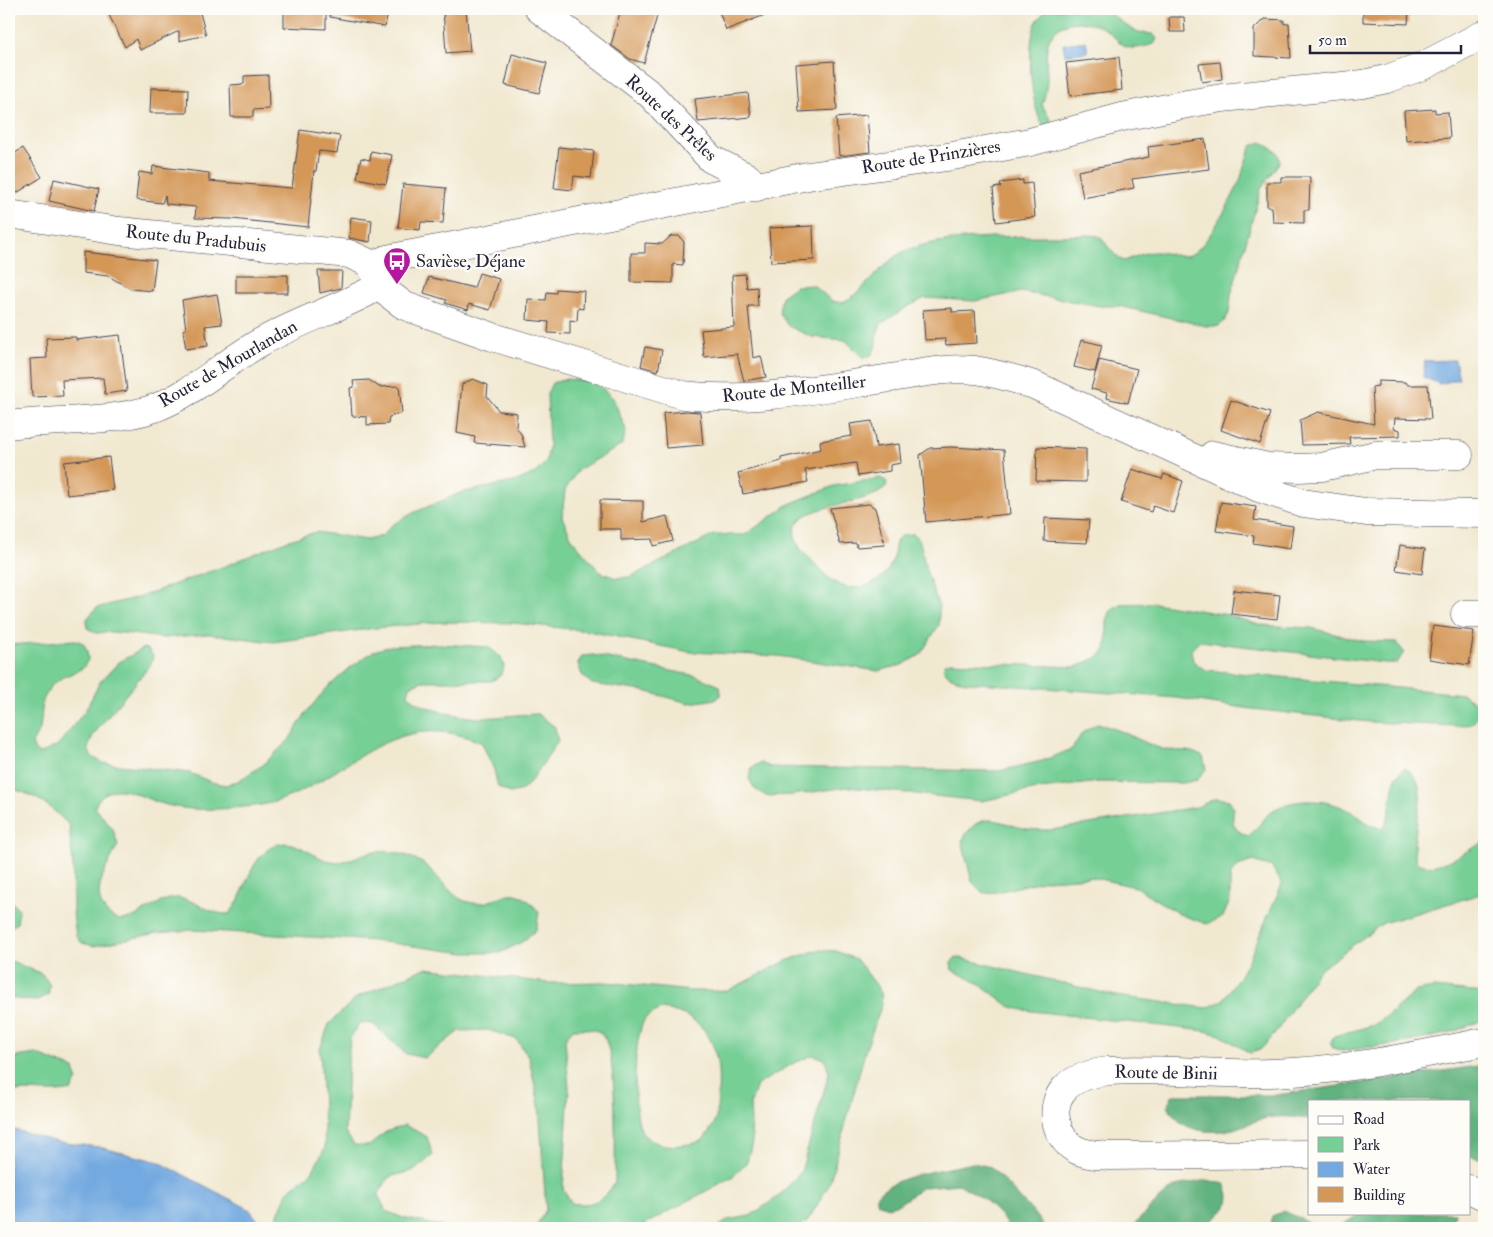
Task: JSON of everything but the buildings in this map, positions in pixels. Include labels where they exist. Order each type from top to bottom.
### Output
[{"type":"street","name":"Route des Prêles","points":[[539,9],[651,94],[711,159],[747,177],[757,186]]},
{"type":"street","name":"Route de Prinzières","points":[[376,275],[387,259],[757,186],[832,172],[947,157],[1030,142],[1122,117],[1197,102],[1370,83],[1425,65],[1484,34]]},
{"type":"street","name":"Route du Pradubuis","points":[[9,214],[119,232],[341,253],[357,257],[376,275]]},
{"type":"street","name":"Route de Mourlandan","points":[[9,425],[117,416],[152,408],[183,394],[223,365],[275,334],[337,308],[376,275]]},
{"type":"street","name":"Route de Monteiller","points":[[376,275],[392,298],[414,310],[492,337],[672,392],[701,397],[739,397],[935,371],[975,370],[1013,378],[1034,385],[1259,488],[1318,506],[1366,512],[1484,514]]},
{"type":"street","points":[[1195,458],[1198,454],[1208,453],[1268,467],[1298,468],[1322,467],[1376,455],[1459,455]]},
{"type":"street","name":"Route de Binii","points":[[1308,1154],[1109,1156],[1090,1154],[1077,1150],[1061,1136],[1055,1118],[1056,1106],[1059,1095],[1066,1087],[1092,1074],[1108,1071],[1238,1074],[1325,1070],[1407,1058],[1484,1042]]},
{"type":"street","points":[[1470,1189],[1484,1196]]},
{"type":"green space","points":[[1049,9],[1104,9],[1126,26],[1138,32],[1153,34],[1157,39],[1154,44],[1130,48],[1103,28],[1095,25],[1079,22],[1063,25],[1057,29],[1047,47],[1047,85],[1042,105],[1052,122],[1044,127],[1035,106],[1030,60],[1036,23]]},
{"type":"green space","points":[[1262,142],[1277,152],[1280,161],[1261,189],[1231,295],[1229,312],[1226,319],[1219,326],[1206,326],[1119,306],[1100,306],[1021,292],[975,301],[925,298],[881,324],[876,337],[876,346],[871,356],[863,358],[845,340],[812,337],[788,326],[779,312],[782,296],[796,286],[813,285],[832,301],[842,303],[857,293],[896,256],[913,248],[960,239],[1089,235],[1099,236],[1124,261],[1150,252],[1187,256],[1198,249],[1212,232],[1239,183],[1252,146]]},
{"type":"green space","points":[[567,379],[595,382],[613,398],[626,430],[622,445],[578,470],[565,490],[562,517],[572,539],[600,572],[616,578],[630,577],[714,535],[745,535],[789,504],[834,486],[880,478],[886,481],[887,485],[878,493],[811,513],[799,521],[795,532],[800,548],[826,575],[837,584],[853,588],[874,583],[885,574],[892,562],[898,539],[901,536],[914,534],[920,542],[926,570],[939,607],[939,625],[920,655],[902,665],[878,671],[778,656],[690,652],[588,631],[514,623],[441,622],[376,628],[273,642],[208,634],[164,638],[114,632],[96,633],[87,628],[87,619],[96,608],[142,596],[225,566],[286,541],[316,532],[367,540],[382,536],[392,525],[413,513],[460,493],[517,481],[535,473],[546,462],[549,448],[547,394],[552,383]]},
{"type":"green space","points":[[1154,603],[1228,615],[1259,625],[1311,628],[1363,641],[1396,642],[1404,652],[1397,663],[1385,663],[1200,641],[1191,650],[1193,661],[1205,670],[1463,694],[1478,705],[1479,715],[1472,724],[1457,726],[1369,722],[1252,709],[1177,698],[965,682],[949,676],[943,669],[945,664],[950,662],[1075,667],[1096,658],[1104,651],[1107,641],[1107,621],[1111,610],[1120,604]]},
{"type":"green space","points":[[75,640],[83,643],[87,650],[88,660],[83,668],[60,679],[51,686],[43,700],[40,729],[32,743],[35,751],[40,754],[58,745],[85,711],[100,682],[119,662],[144,648],[149,650],[153,656],[151,664],[93,735],[88,748],[91,756],[103,763],[190,773],[211,782],[226,785],[238,781],[263,765],[289,740],[306,713],[326,689],[351,667],[374,651],[390,646],[439,644],[488,647],[501,657],[504,666],[502,674],[492,681],[422,681],[410,686],[408,694],[413,700],[431,709],[465,716],[483,718],[538,714],[555,727],[558,742],[526,787],[510,793],[498,787],[494,770],[482,743],[448,733],[417,733],[389,741],[363,754],[312,786],[284,799],[254,806],[207,809],[183,808],[160,803],[125,790],[107,792],[98,800],[95,808],[113,829],[118,845],[106,868],[99,893],[104,909],[112,917],[121,920],[130,918],[159,903],[179,898],[192,901],[215,912],[229,914],[239,899],[259,858],[274,846],[283,843],[291,844],[323,859],[336,862],[374,852],[394,852],[407,856],[426,865],[461,900],[479,903],[504,895],[519,895],[539,912],[536,930],[522,942],[500,953],[465,953],[376,941],[193,930],[157,933],[94,946],[82,943],[76,936],[73,913],[73,865],[69,825],[55,811],[42,802],[28,794],[9,788],[9,645]]},
{"type":"green space","points":[[593,655],[696,676],[720,686],[721,694],[717,699],[689,703],[644,691],[592,684],[582,675],[578,664],[582,656]]},
{"type":"green space","points":[[1097,724],[1162,749],[1187,751],[1197,754],[1203,757],[1206,769],[1197,780],[1184,783],[1099,782],[1032,790],[982,801],[848,787],[792,795],[766,796],[755,789],[749,779],[752,767],[761,763],[770,767],[999,771],[1042,761],[1072,749],[1082,733]]},
{"type":"green space","points":[[1405,768],[1414,776],[1419,787],[1419,812],[1414,851],[1417,863],[1434,865],[1442,863],[1484,842],[1484,893],[1383,923],[1318,971],[1274,1035],[1260,1050],[1250,1053],[1220,1035],[1205,1031],[1023,1010],[1009,1006],[980,984],[952,970],[951,963],[956,957],[1116,996],[1207,1008],[1222,1001],[1238,979],[1250,957],[1282,884],[1272,867],[1253,861],[1238,866],[1230,875],[1230,900],[1223,917],[1207,924],[1179,914],[1136,887],[1090,877],[1046,880],[997,892],[983,893],[972,882],[962,841],[969,830],[976,824],[990,820],[1027,829],[1051,830],[1197,807],[1216,798],[1229,800],[1234,808],[1234,825],[1239,831],[1248,836],[1272,811],[1281,806],[1300,801],[1321,802],[1341,807],[1378,828],[1383,828],[1389,813],[1395,780]]},
{"type":"green space","points":[[9,899],[19,909],[17,923],[9,929]]},
{"type":"green space","points":[[817,950],[836,951],[857,960],[881,993],[882,1004],[865,1052],[829,1185],[808,1220],[800,1228],[717,1228],[728,1220],[750,1216],[779,1196],[801,1172],[829,1073],[825,1059],[813,1055],[794,1063],[757,1085],[750,1105],[752,1142],[747,1162],[732,1177],[638,1228],[535,1228],[546,1210],[539,1105],[529,1058],[516,1039],[488,1030],[459,1031],[425,1058],[406,1054],[373,1024],[360,1023],[350,1038],[345,1132],[354,1145],[369,1146],[386,1132],[405,1125],[427,1137],[433,1155],[415,1170],[389,1177],[378,1195],[386,1211],[403,1218],[448,1228],[279,1228],[276,1219],[288,1191],[312,1172],[325,1148],[320,1049],[329,1024],[356,998],[425,968],[549,983],[605,982],[691,991],[727,991],[786,961]],"holes":[[[661,1009],[678,1013],[691,1019],[709,1037],[714,1049],[718,1078],[717,1115],[713,1126],[702,1141],[672,1146],[664,1145],[650,1140],[644,1135],[640,1127],[635,1096],[638,1041],[645,1019]],[[573,1029],[593,1030],[603,1035],[608,1046],[613,1083],[615,1182],[602,1198],[586,1204],[571,1203],[563,1189],[569,1088],[565,1039]]]},
{"type":"green space","points":[[9,960],[42,974],[50,985],[48,995],[35,1001],[9,998]]},
{"type":"green space","points":[[1434,988],[1484,993],[1484,1019],[1433,1037],[1396,1044],[1342,1051],[1333,1048],[1330,1043],[1334,1036],[1374,1025],[1416,991]]},
{"type":"green space","points":[[36,1054],[74,1069],[77,1079],[72,1090],[9,1092],[9,1058]]},
{"type":"green space","points":[[1484,1065],[1484,1159],[1470,1156],[1470,1100],[1308,1100],[1308,1119],[1274,1117],[1224,1131],[1194,1129],[1178,1120],[1168,1104],[1173,1095],[1276,1095]]},
{"type":"green space","points":[[973,1163],[991,1167],[1032,1211],[1045,1228],[1008,1228],[1002,1217],[984,1199],[959,1184],[923,1187],[899,1204],[887,1207],[878,1203],[876,1196],[894,1183],[921,1174]]},
{"type":"green space","points":[[1207,1180],[1225,1184],[1229,1198],[1225,1209],[1204,1228],[1131,1228],[1155,1203],[1175,1186]]},
{"type":"green space","points":[[1284,1211],[1316,1226],[1337,1228],[1269,1228],[1272,1216]]},
{"type":"green space","points":[[1359,1214],[1455,1214],[1451,1228],[1337,1228]]},
{"type":"water","points":[[1086,41],[1088,52],[1065,55],[1063,44]]},
{"type":"water","points":[[1455,360],[1459,379],[1440,384],[1423,377],[1425,361]]},
{"type":"water","points":[[15,1130],[57,1142],[99,1147],[159,1162],[249,1209],[260,1223],[243,1228],[9,1228],[9,1131]]},
{"type":"place","name":"Savièse, Déjane","points":[[397,285]]}]
